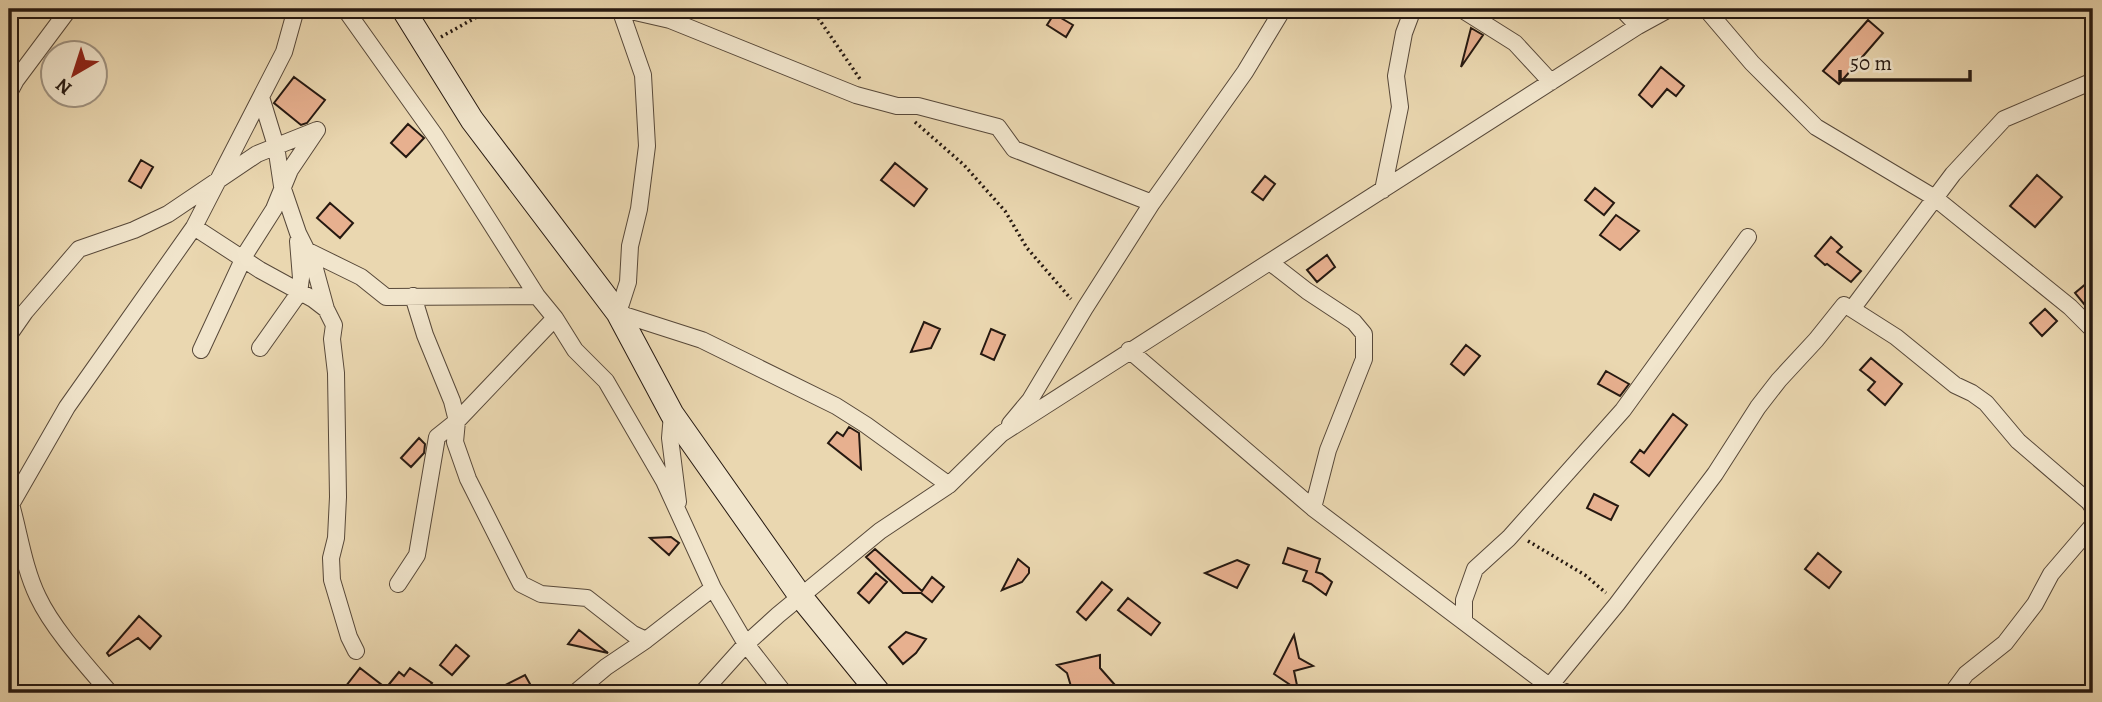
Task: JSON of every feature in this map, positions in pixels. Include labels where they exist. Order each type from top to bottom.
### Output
[{"type":"main road","points":[[403,9],[472,120],[618,313],[672,414],[802,597],[878,693]]},
{"type":"street","points":[[9,93],[69,9]]},
{"type":"street","points":[[110,693],[38,598],[10,503],[67,407],[194,227],[284,52],[296,9]]},
{"type":"street","points":[[345,9],[436,137],[537,296],[575,350],[606,381],[664,481],[713,587],[746,644],[784,693]]},
{"type":"street","points":[[621,9],[670,20],[856,95],[897,106],[918,106],[998,127],[1014,149],[1152,203]]},
{"type":"street","points":[[621,9],[643,75],[648,146],[639,209],[630,246],[628,282],[618,313],[702,340],[836,406],[949,485]]},
{"type":"street","points":[[702,693],[746,644],[880,531],[949,485],[1001,434],[1030,400],[1152,203],[1245,72],[1283,9]]},
{"type":"street","points":[[1383,190],[1400,107],[1396,76],[1404,33],[1413,9]]},
{"type":"street","points":[[1461,9],[1515,43],[1551,82]]},
{"type":"street","points":[[1622,9],[1638,26]]},
{"type":"street","points":[[1001,434],[1638,26],[1669,9]]},
{"type":"street","points":[[1706,9],[1752,63],[1816,127],[1935,198],[2070,307],[2093,330]]},
{"type":"street","points":[[2092,502],[2018,441],[1986,403],[1955,385],[1896,337],[1852,309],[1953,174],[2004,119],[2093,81]]},
{"type":"street","points":[[261,97],[276,146],[282,186],[298,233],[314,265],[326,309],[334,325],[332,339],[336,373],[338,497],[336,538],[331,558],[332,580],[349,637],[356,651]]},
{"type":"street","points":[[9,335],[24,312],[79,249],[134,230],[168,214],[257,154],[317,130],[282,186],[274,209],[243,260],[201,350]]},
{"type":"street","points":[[194,227],[243,260],[326,309]]},
{"type":"street","points":[[260,348],[299,293],[301,278],[298,233]]},
{"type":"street","points":[[1464,621],[1464,600],[1475,569],[1509,538],[1623,410],[1748,237]]},
{"type":"street","points":[[306,250],[361,277],[386,297],[537,296]]},
{"type":"street","points":[[1271,262],[1354,322],[1364,334],[1364,359],[1328,450],[1314,509]]},
{"type":"street","points":[[413,296],[425,335],[452,401],[457,421],[455,442],[468,479],[521,584],[541,594],[587,598],[633,634],[646,640]]},
{"type":"street","points":[[1547,690],[1617,604],[1715,474],[1758,407],[1844,305]]},
{"type":"street","points":[[398,584],[417,555],[437,437],[457,421],[555,318]]},
{"type":"street","points":[[1129,351],[1314,509],[1464,621],[1547,690],[1568,693]]},
{"type":"street","points":[[672,414],[670,438],[680,518]]},
{"type":"street","points":[[1952,693],[1966,674],[2005,643],[2035,604],[2051,574],[2093,525]]},
{"type":"street","points":[[575,693],[713,587]]},
{"type":"path","points":[[427,46],[491,9]]},
{"type":"path","points":[[812,9],[865,87]]},
{"type":"path","points":[[897,106],[964,165],[1005,211],[1027,248],[1073,301],[1085,308]]},
{"type":"path","points":[[1509,538],[1525,540],[1585,575],[1617,604]]},
{"type":"building","points":[[1054,14],[1073,25],[1066,37],[1047,25]]},
{"type":"building","points":[[1868,20],[1883,33],[1839,84],[1823,71]]},
{"type":"building","points":[[1471,28],[1483,35],[1461,67]]},
{"type":"building","points":[[1661,67],[1684,86],[1676,96],[1667,89],[1652,107],[1639,95]]},
{"type":"building","points":[[294,77],[325,100],[307,123],[301,125],[274,103]]},
{"type":"building","points":[[408,124],[424,138],[406,157],[391,143]]},
{"type":"building","points":[[141,160],[153,167],[141,188],[129,181]]},
{"type":"building","points":[[895,163],[927,189],[914,206],[881,180]]},
{"type":"building","points":[[2037,175],[2062,197],[2035,227],[2010,206]]},
{"type":"building","points":[[1265,176],[1275,184],[1263,200],[1252,192]]},
{"type":"building","points":[[1595,188],[1614,203],[1604,215],[1585,200]]},
{"type":"building","points":[[330,203],[353,223],[340,238],[317,218]]},
{"type":"building","points":[[1616,215],[1639,231],[1620,250],[1600,235]]},
{"type":"building","points":[[1831,237],[1842,247],[1837,252],[1861,271],[1851,282],[1815,256]]},
{"type":"building","points":[[1327,255],[1335,267],[1317,282],[1307,270]]},
{"type":"building","points":[[2093,278],[2093,315],[2075,293]]},
{"type":"building","points":[[2045,309],[2057,321],[2042,336],[2030,323]]},
{"type":"building","points":[[924,322],[940,329],[931,348],[911,352]]},
{"type":"building","points":[[991,329],[1005,335],[994,360],[981,354]]},
{"type":"building","points":[[1466,345],[1480,356],[1464,375],[1451,364]]},
{"type":"building","points":[[1871,358],[1902,384],[1885,405],[1868,390],[1875,382],[1860,370]]},
{"type":"building","points":[[1606,371],[1629,384],[1620,396],[1598,384]]},
{"type":"building","points":[[1673,414],[1687,425],[1649,476],[1631,462],[1640,450],[1644,453]]},
{"type":"building","points":[[849,427],[859,433],[861,469],[828,443],[837,432],[843,436]]},
{"type":"building","points":[[419,438],[425,444],[424,453],[411,467],[401,458]]},
{"type":"building","points":[[1594,494],[1618,506],[1611,520],[1587,508]]},
{"type":"building","points":[[671,537],[679,543],[669,555],[650,538]]},
{"type":"building","points":[[1288,548],[1320,559],[1316,572],[1332,582],[1326,595],[1303,581],[1307,571],[1283,563]]},
{"type":"building","points":[[875,549],[922,591],[932,577],[944,587],[932,602],[921,593],[903,593],[866,557]]},
{"type":"building","points":[[1818,553],[1841,572],[1829,588],[1805,569]]},
{"type":"building","points":[[1018,559],[1029,568],[1029,573],[1022,582],[1002,590]]},
{"type":"building","points":[[1237,560],[1249,565],[1237,588],[1205,573]]},
{"type":"building","points":[[876,573],[887,582],[869,603],[858,593]]},
{"type":"building","points":[[1102,582],[1112,590],[1086,620],[1077,612]]},
{"type":"building","points":[[1128,598],[1160,623],[1151,635],[1118,610]]},
{"type":"building","points":[[139,616],[161,636],[150,649],[138,638],[109,656],[107,653]]},
{"type":"building","points":[[579,630],[608,653],[568,644]]},
{"type":"building","points":[[906,632],[926,639],[916,653],[903,664],[889,647]]},
{"type":"building","points":[[1294,635],[1299,658],[1313,666],[1294,671],[1298,690],[1274,674]]},
{"type":"building","points":[[456,645],[469,656],[452,675],[440,665]]},
{"type":"building","points":[[1100,655],[1100,668],[1115,685],[1107,693],[1073,693],[1067,673],[1057,665]]},
{"type":"building","points":[[360,668],[386,688],[399,672],[404,676],[410,668],[432,683],[424,693],[344,693]]},
{"type":"building","points":[[525,675],[535,693],[490,693]]}]
